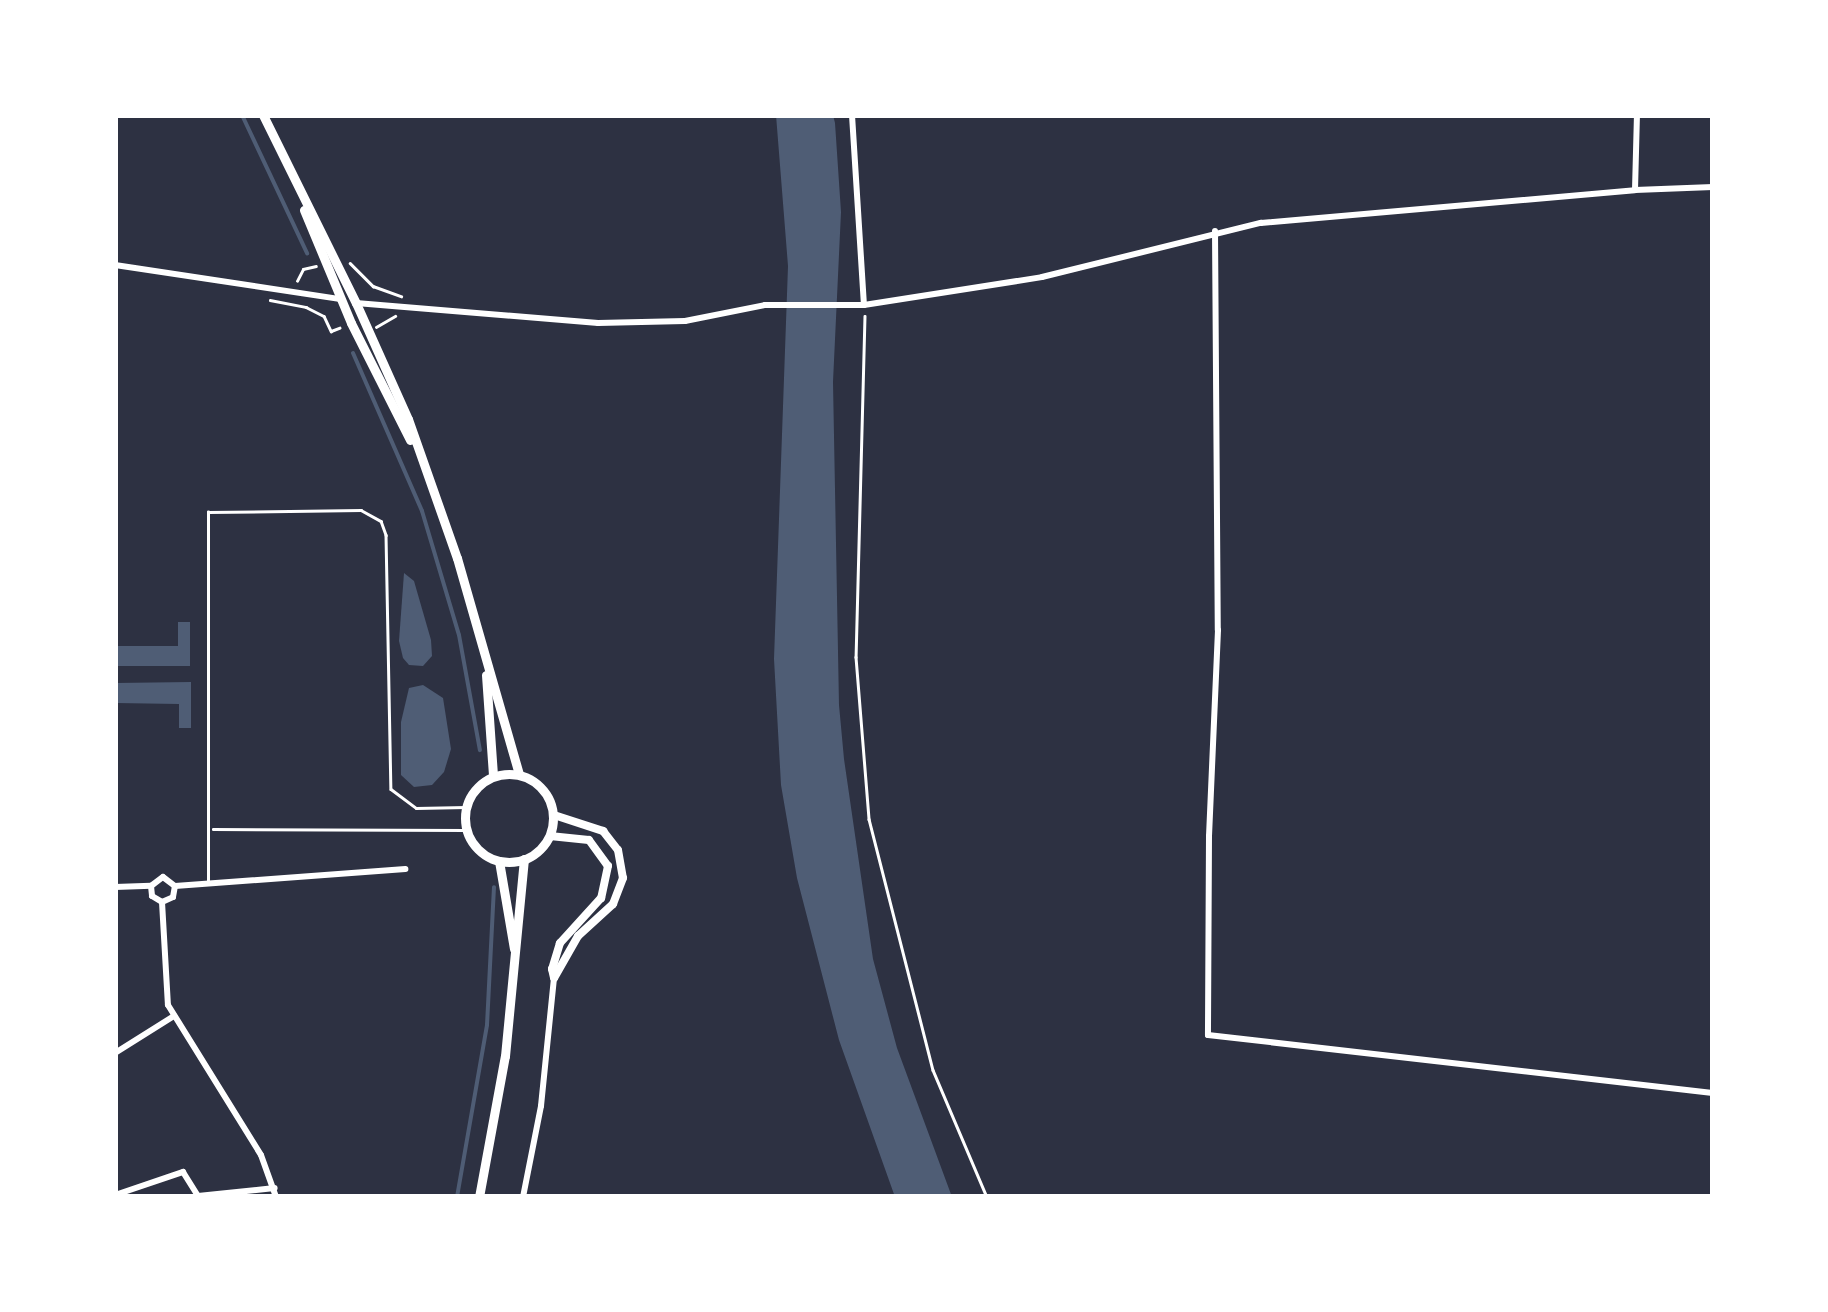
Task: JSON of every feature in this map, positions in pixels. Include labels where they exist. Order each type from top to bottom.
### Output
[{"type":"main road","points":[[263,115],[350,323],[414,447],[457,558],[519,774]]},
{"type":"main road","points":[[295,186],[356,303],[408,420],[414,447]]},
{"type":"main road","points":[[486,668],[493,776]]},
{"type":"main road","points":[[519,774],[544,790],[554,815],[550,836],[540,850],[524,859],[499,861],[478,850],[466,830],[466,807],[472,793],[493,776],[519,774]]},
{"type":"main road","points":[[479,1197],[505,1056],[524,859]]},
{"type":"main road","points":[[499,861],[514,949]]},
{"type":"street","points":[[852,115],[864,305]]},
{"type":"street","points":[[1634,190],[1637,115]]},
{"type":"street","points":[[356,303],[598,323],[685,321],[776,305],[864,305],[1042,277],[1215,231],[1261,223],[1634,190],[1713,188]]},
{"type":"street","points":[[1215,231],[1218,630],[1208,854],[1208,1035],[1713,1093]]},
{"type":"street","points":[[115,265],[340,299]]},
{"type":"street","points":[[554,815],[603,831],[618,850],[623,878],[613,904],[578,936],[554,978]]},
{"type":"street","points":[[523,1197],[541,1106],[552,968],[560,943],[601,898],[608,866],[589,840],[550,836]]},
{"type":"street","points":[[115,887],[150,886],[163,877],[175,886],[405,869]]},
{"type":"street","points":[[150,886],[152,896],[162,902]]},
{"type":"street","points":[[162,902],[173,898],[175,886]]},
{"type":"street","points":[[115,1195],[183,1172],[198,1196],[276,1193],[261,1154],[174,1016],[164,983],[162,902]]},
{"type":"street","points":[[115,1053],[174,1016]]},
{"type":"lane","points":[[208,884],[208,512],[361,510],[381,520],[386,535],[391,789],[416,808],[466,807]]},
{"type":"lane","points":[[210,829],[466,830]]},
{"type":"path","points":[[337,264],[350,263],[373,286],[414,298]]},
{"type":"path","points":[[256,286],[276,302],[306,307],[324,316],[331,331]]},
{"type":"path","points":[[864,305],[856,657],[869,819],[933,1070],[987,1197]]},
{"type":"path","points":[[369,332],[404,309]]},
{"type":"water","points":[[776,115],[833,115],[835,123],[841,212],[833,382],[839,705],[844,759],[873,959],[897,1048],[952,1197],[895,1197],[839,1040],[797,878],[781,785],[774,659],[788,266]]},
{"type":"water","points":[[404,573],[414,581],[431,640],[432,656],[423,666],[409,665],[399,641]]},
{"type":"water","points":[[178,622],[190,622],[190,666],[115,666],[115,646],[178,646]]},
{"type":"water","points":[[191,682],[191,728],[179,728],[179,704],[115,703],[115,683]]},
{"type":"water","points":[[423,685],[443,698],[451,749],[444,772],[432,785],[414,787],[401,775],[401,722],[409,688]]},
{"type":"waterway","points":[[242,115],[307,253]]},
{"type":"waterway","points":[[353,353],[422,511],[459,635],[480,750]]},
{"type":"waterway","points":[[457,1197],[487,1025],[494,887]]}]
